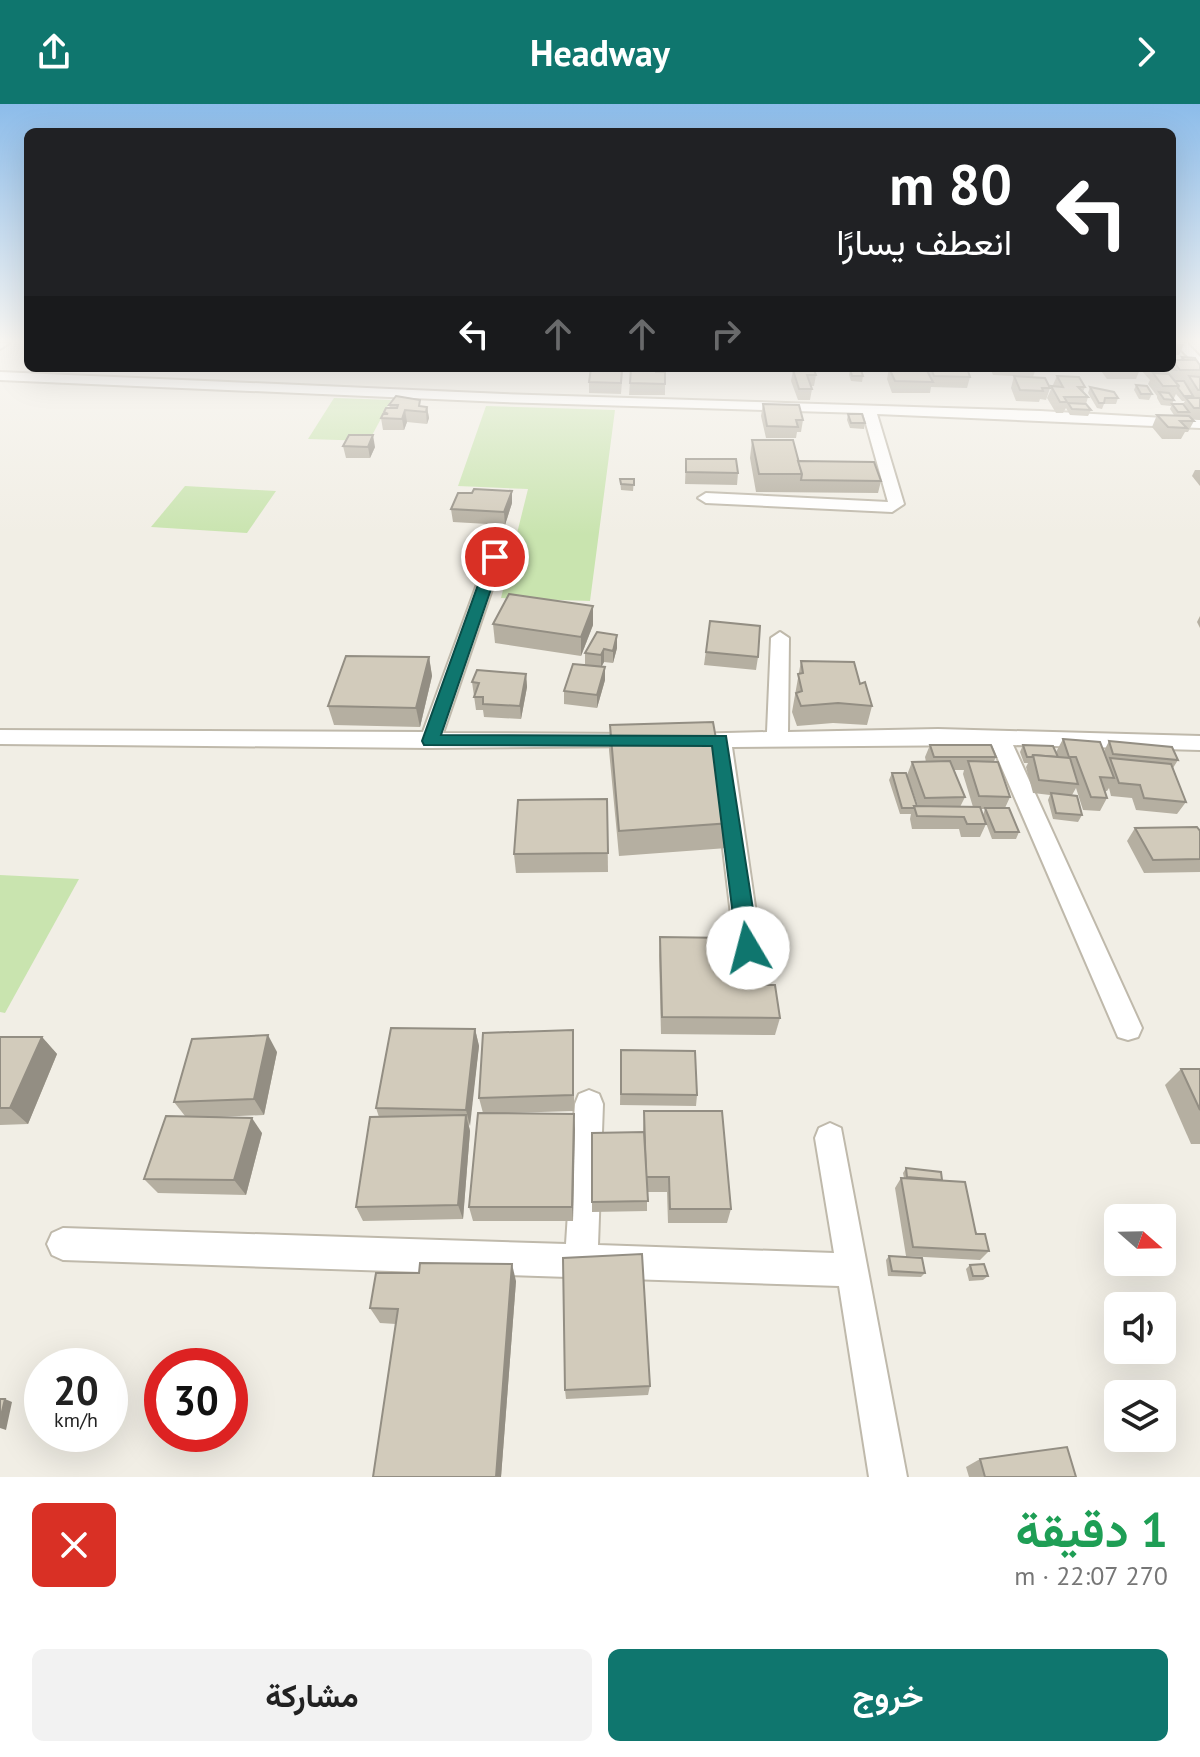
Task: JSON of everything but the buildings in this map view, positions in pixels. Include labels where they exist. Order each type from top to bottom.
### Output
[{"type":"street","points":[[805,407],[1199,426]]},
{"type":"street","points":[[706,498],[892,507],[896,504],[869,409]]},
{"type":"street","points":[[430,741],[495,557]]},
{"type":"street","points":[[777,739],[780,638]]},
{"type":"street","points":[[0,737],[430,741],[999,737],[1200,743]]},
{"type":"street","points":[[999,737],[1128,1028]]},
{"type":"street","points":[[720,740],[748,948]]},
{"type":"street","points":[[581,1261],[589,1104]]},
{"type":"street","points":[[830,1138],[888,1477]]},
{"type":"street","points":[[63,1244],[853,1270]]},
{"type":"green space","points":[[328,407],[387,407],[369,441],[308,439]]},
{"type":"green space","points":[[486,407],[615,410],[590,601],[501,598],[528,489],[458,486]]},
{"type":"green space","points":[[185,486],[276,491],[247,533],[151,527]]},
{"type":"green space","points":[[0,875],[79,879],[5,1013],[0,1012]]},
{"type":"route","points":[[495,557],[430,741],[720,740],[748,948]]}]
